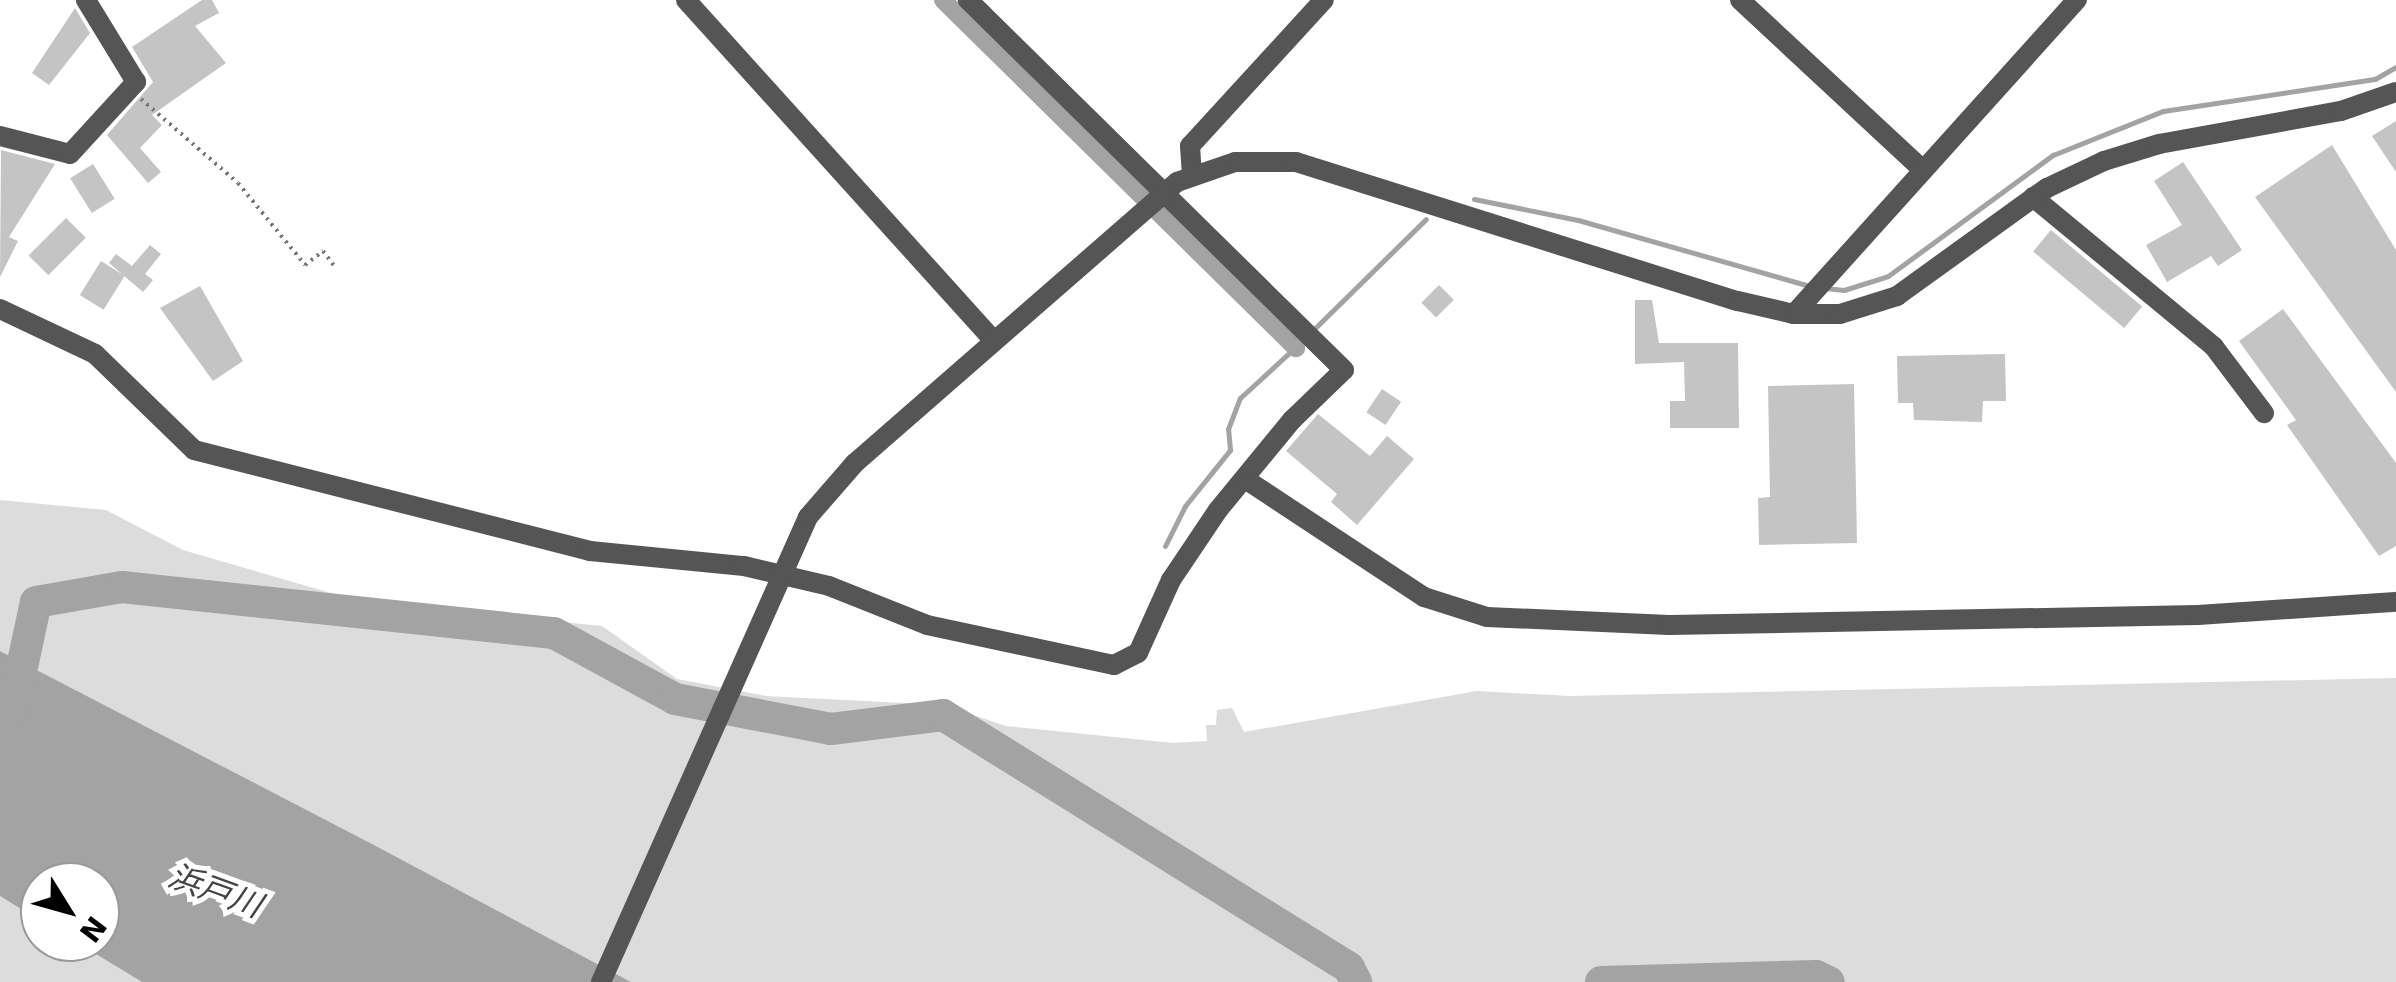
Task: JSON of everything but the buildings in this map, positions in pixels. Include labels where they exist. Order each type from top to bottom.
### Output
[{"type":"street","points":[[0,136],[70,154],[136,82],[86,0]]},
{"type":"street","points":[[686,0],[992,339]]},
{"type":"street","points":[[0,309],[95,354],[194,450],[590,551],[779,574],[828,586],[926,625],[1114,665],[1138,653],[1171,580],[1218,510],[1248,481],[1292,420],[1344,370],[968,0]]},
{"type":"street","points":[[1192,175],[1190,146],[1324,0]]},
{"type":"street","points":[[1740,0],[1922,169]]},
{"type":"street","points":[[1794,314],[1816,285],[2078,0]]},
{"type":"street","points":[[602,982],[779,574],[830,491],[992,339],[1160,192],[1192,175],[1255,160],[1318,167],[1794,314],[1840,314],[1896,296],[2033,197],[2137,150],[2341,111],[2396,92]]},
{"type":"street","points":[[2033,197],[2214,347],[2264,413]]},
{"type":"street","points":[[1248,481],[1424,596],[1486,617],[1669,624],[2198,616],[2396,602]]},
{"type":"path","points":[[130,89],[238,184],[305,265],[323,252],[336,268]]},
{"type":"shaded area","points":[[0,500],[106,510],[183,550],[362,602],[602,626],[677,679],[766,696],[944,705],[1006,726],[1173,743],[1207,741],[1206,725],[1216,725],[1217,710],[1232,708],[1244,732],[1477,691],[1569,696],[2396,678],[2396,982],[631,982],[0,651]]},
{"type":"shaded area","points":[[0,896],[20,908],[20,962],[109,962],[142,982],[0,982]]},
{"type":"water","name":"浜戸川","points":[[0,651],[631,982],[142,982],[109,962],[120,962],[120,862],[20,862],[20,908],[0,896]]},
{"type":"waterway","points":[[943,0],[1296,348]]},
{"type":"waterway","points":[[1825,288],[1844,290],[1888,276],[2053,155],[2163,111],[2375,79],[2396,67]]},
{"type":"waterway","points":[[1474,199],[1578,220],[1809,286]]},
{"type":"waterway","points":[[1311,332],[1426,219]]},
{"type":"waterway","points":[[1165,546],[1185,506],[1230,450],[1228,429],[1240,398],[1303,340]]},
{"type":"waterway","points":[[0,728],[13,709],[36,602],[122,587],[554,633],[675,699],[831,729],[943,715],[1349,968],[1356,982]]},
{"type":"waterway","points":[[1601,982],[1816,976],[1829,982]]}]
